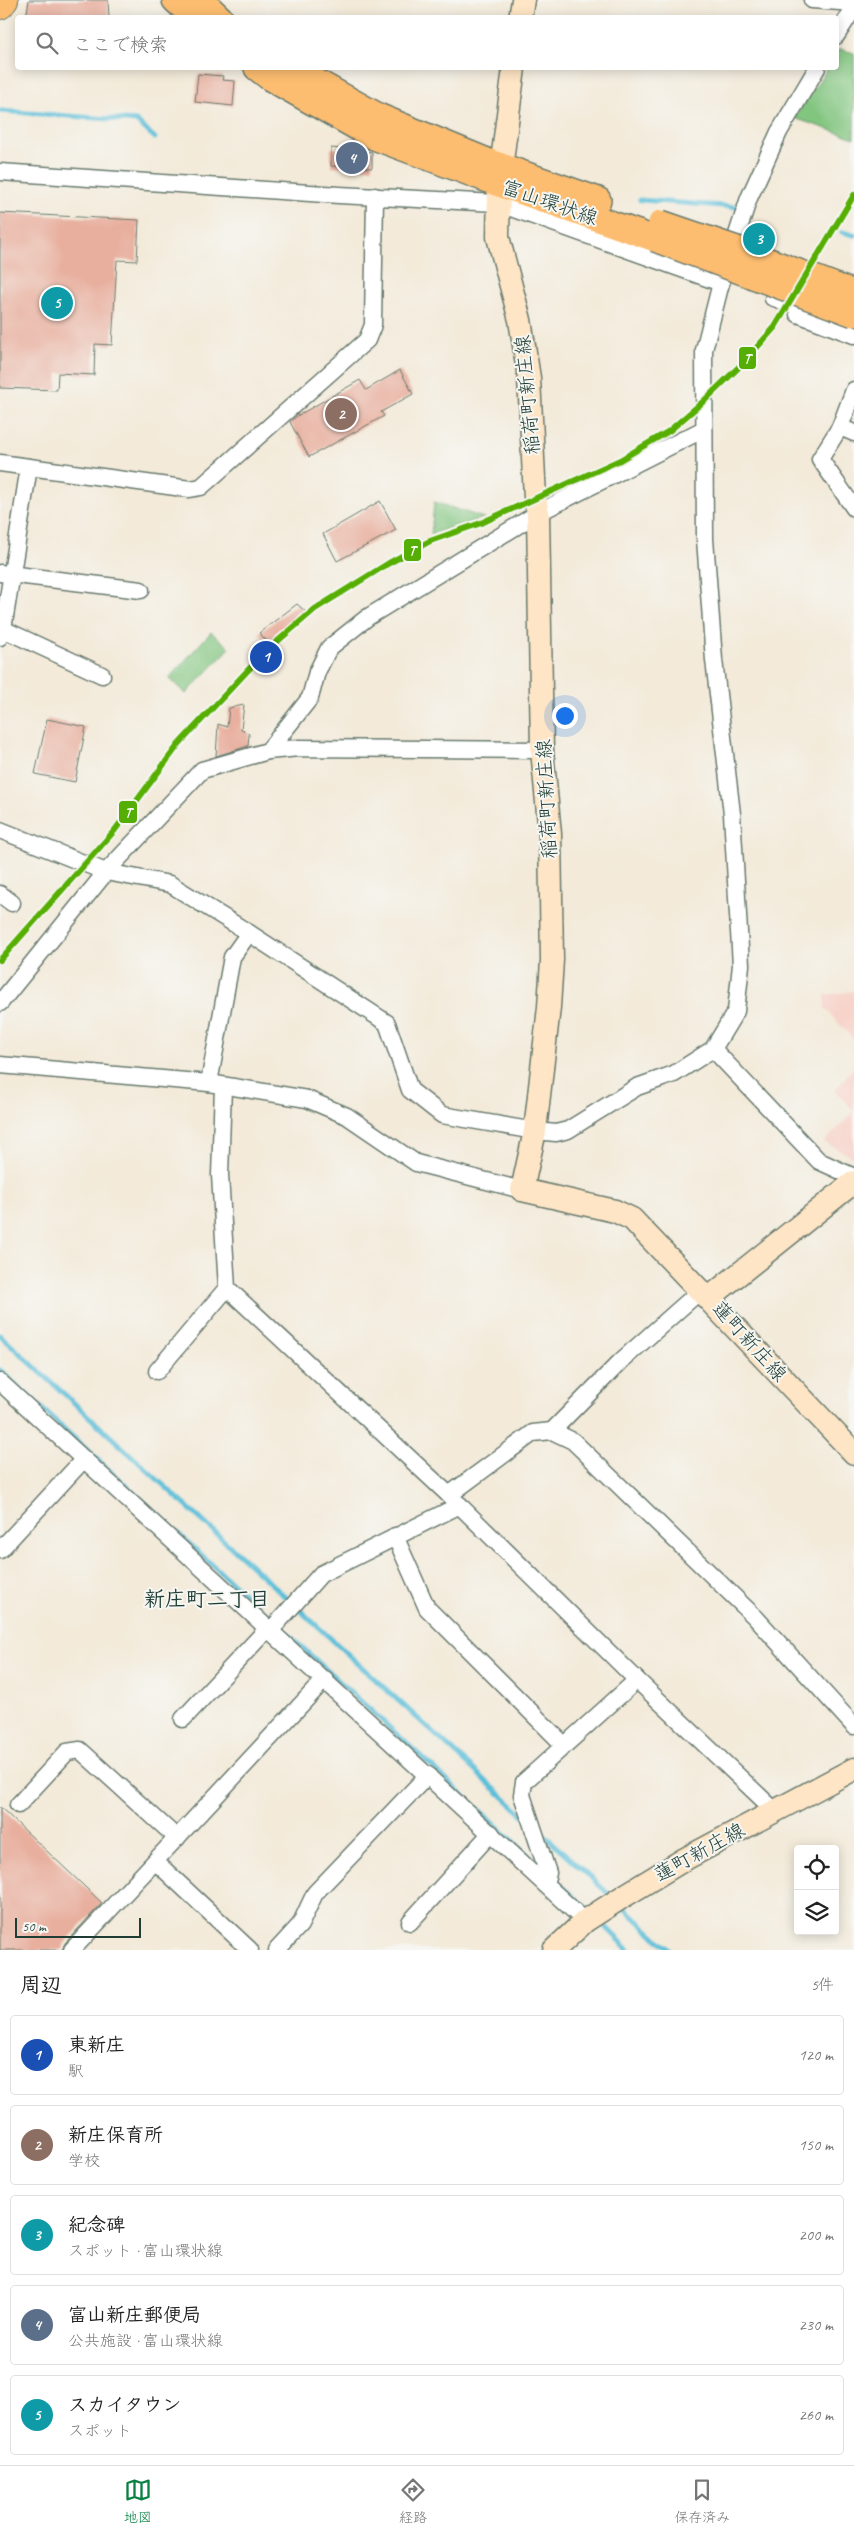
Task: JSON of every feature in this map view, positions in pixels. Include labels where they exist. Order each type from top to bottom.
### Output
[{"type":"highway","points":[[0,5],[4,0]]},
{"type":"main road","points":[[175,0],[191,15]]},
{"type":"main road","points":[[200,0],[217,15]]},
{"type":"main road","points":[[520,15],[523,0]]},
{"type":"main road","name":"富山環状線","points":[[260,70],[270,78],[374,137],[499,185],[658,231],[854,293]]},
{"type":"main road","name":"富山環状線","points":[[296,70],[499,185]]},
{"type":"main road","name":"稲荷町新庄線","points":[[514,70],[499,185],[498,237],[520,320],[529,378],[538,513],[542,750],[550,834],[552,960],[548,1017],[534,1131],[522,1190]]},
{"type":"main road","name":"富山環状線","points":[[658,231],[854,314]]},
{"type":"main road","name":"蓮町新庄線","points":[[854,1182],[705,1294],[854,1453]]},
{"type":"main road","points":[[522,1190],[615,1211],[632,1219],[705,1294]]},
{"type":"main road","name":"蓮町新庄線","points":[[554,1950],[588,1919],[685,1859],[854,1769]]},
{"type":"street","points":[[812,0],[854,3]]},
{"type":"street","points":[[839,31],[854,8]]},
{"type":"street","points":[[0,830],[106,872],[170,884],[250,933],[387,1023],[410,1090],[442,1115],[556,1133],[568,1130],[636,1086],[674,1074],[713,1049],[736,1011],[741,965],[732,814],[714,660],[706,548],[704,350],[721,283],[752,190],[779,132],[816,70]]},
{"type":"street","points":[[0,172],[375,196],[499,185],[721,283]]},
{"type":"street","points":[[0,463],[190,489],[201,487],[367,340],[373,326],[375,196]]},
{"type":"street","points":[[771,299],[821,316]]},
{"type":"street","points":[[798,314],[854,335]]},
{"type":"street","points":[[854,390],[847,430],[820,459],[854,508]]},
{"type":"street","points":[[268,752],[310,698],[317,672],[329,648],[368,617],[538,513],[704,429]]},
{"type":"street","points":[[29,467],[6,573],[2,633],[102,675]]},
{"type":"street","points":[[6,573],[141,590]]},
{"type":"street","points":[[0,1003],[106,872],[202,770],[268,752],[299,748],[542,750]]},
{"type":"street","points":[[250,933],[232,957],[216,1085],[227,1288],[454,1500],[637,1680],[775,1811]]},
{"type":"street","points":[[713,1049],[819,1161],[854,1177]]},
{"type":"street","points":[[0,1065],[216,1085],[307,1099],[347,1116],[416,1163],[522,1190]]},
{"type":"street","points":[[157,1371],[227,1288]]},
{"type":"street","points":[[552,1431],[621,1361],[705,1294]]},
{"type":"street","points":[[0,1382],[84,1460],[272,1628],[545,1884],[588,1919]]},
{"type":"street","points":[[183,1718],[272,1628],[321,1574],[395,1536],[454,1500],[533,1433],[552,1431],[573,1441],[755,1617],[854,1726]]},
{"type":"street","points":[[0,1550],[84,1460]]},
{"type":"street","points":[[395,1536],[426,1608],[564,1745]]},
{"type":"street","points":[[72,1950],[325,1679]]},
{"type":"street","points":[[545,1884],[548,1873],[522,1795],[524,1782],[637,1680]]},
{"type":"street","points":[[18,1805],[67,1752],[80,1750],[177,1838]]},
{"type":"street","points":[[277,1950],[300,1925],[315,1893],[428,1774]]},
{"type":"street","points":[[410,1922],[490,1833]]},
{"type":"street","points":[[156,1862],[250,1950]]},
{"type":"shaded area","points":[[854,991],[854,1040],[825,1008],[825,995]]},
{"type":"shaded area","points":[[854,1067],[854,1111],[835,1090]]},
{"type":"shaded area","points":[[854,1112],[854,1158],[824,1142]]},
{"type":"green space","points":[[840,49],[854,53],[854,138],[794,118],[827,70],[839,70]]},
{"type":"green space","points":[[434,502],[484,518],[431,534]]},
{"type":"green space","points":[[211,632],[230,648],[186,694],[169,678]]},
{"type":"building","points":[[29,0],[108,0],[109,15],[26,15]]},
{"type":"building","points":[[198,74],[223,76],[222,80],[235,81],[233,106],[195,102]]},
{"type":"building","points":[[331,148],[372,152],[372,168],[331,166]]},
{"type":"building","points":[[0,213],[139,220],[137,261],[117,260],[112,345],[95,344],[94,375],[58,373],[57,390],[0,388]]},
{"type":"building","points":[[400,370],[413,394],[381,412],[384,416],[309,457],[290,422],[297,416],[360,380],[366,390]]},
{"type":"building","points":[[380,501],[396,530],[337,561],[323,534]]},
{"type":"building","points":[[297,604],[306,612],[271,645],[259,633]]},
{"type":"building","points":[[244,705],[241,729],[249,734],[248,746],[216,756],[218,724],[227,727],[229,708]]},
{"type":"building","points":[[47,719],[86,727],[75,782],[35,774]]},
{"type":"building","points":[[0,1807],[102,1903],[65,1943],[62,1950],[0,1950]]},
{"type":"waterway","points":[[1,111],[136,121],[155,138]]},
{"type":"waterway","points":[[640,200],[737,207]]},
{"type":"waterway","points":[[842,232],[854,235]]},
{"type":"waterway","points":[[0,1335],[523,1815]]},
{"type":"waterway","points":[[0,1370],[539,1865]]},
{"type":"waterway","points":[[540,1831],[613,1898]]},
{"type":"waterway","points":[[551,1876],[589,1911]]},
{"type":"waterway","points":[[621,1905],[670,1950]]},
{"type":"waterway","points":[[599,1920],[629,1950]]},
{"type":"transit line","name":"T","points":[[0,960],[115,830],[179,744],[265,652],[315,609],[389,563],[430,541],[481,523],[620,460],[669,431],[705,400],[744,362],[775,327],[854,195]]},
{"type":"place","name":"富山新庄郵便局","points":[[352,158]]},
{"type":"place","name":"紀念碑","points":[[759,239]]},
{"type":"place","name":"スカイタウン","points":[[57,303]]},
{"type":"place","name":"新庄保育所","points":[[341,414]]},
{"type":"place","name":"東新庄","points":[[266,657]]},
{"type":"district","name":"新庄町二丁目","points":[[207,1599]]}]
